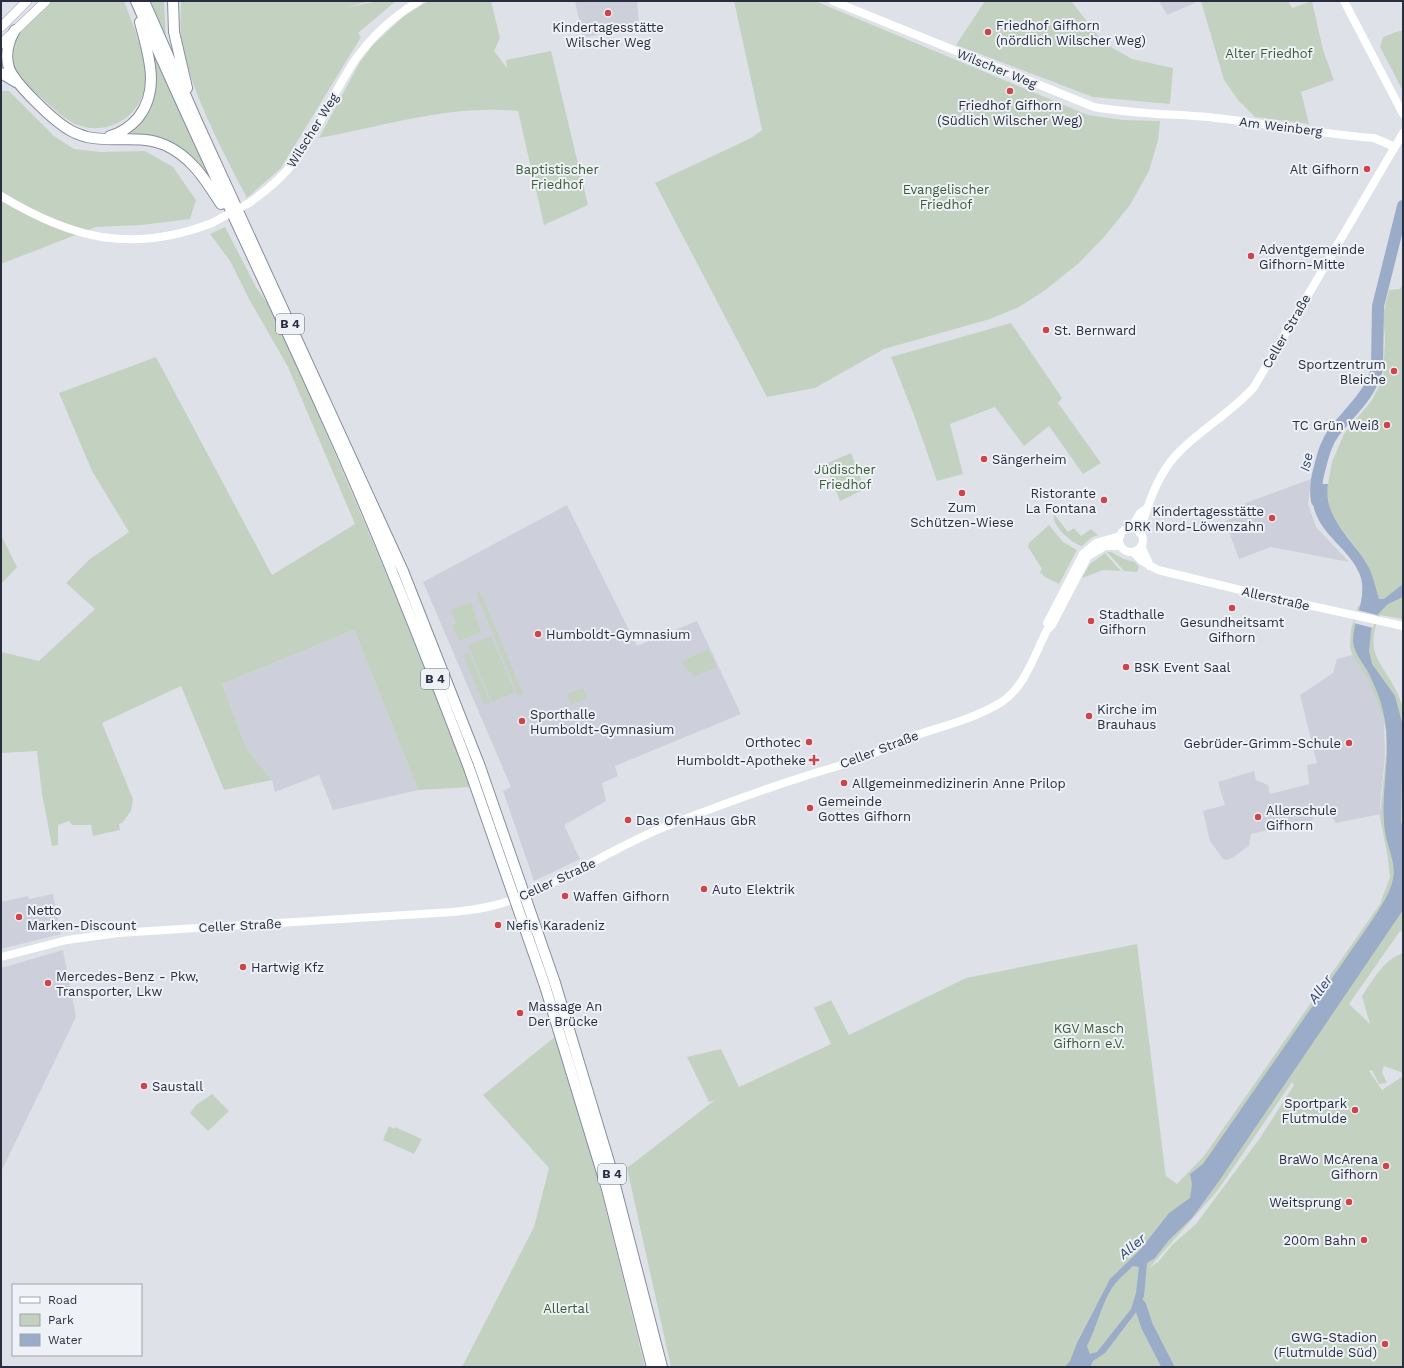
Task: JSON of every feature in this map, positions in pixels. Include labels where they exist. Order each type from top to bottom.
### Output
[{"type":"highway","points":[[96,138],[113,135],[129,127],[142,113],[149,97],[151,79],[150,65],[135,1]]},
{"type":"highway","name":"B 4","points":[[135,1],[344,460],[398,573],[408,586],[474,766],[550,984],[609,1162],[662,1367]]},
{"type":"highway","name":"B 4","points":[[144,1],[398,573],[399,590],[474,766]]},
{"type":"highway","points":[[173,1],[174,32],[179,57],[199,126]]},
{"type":"highway","points":[[7,76],[7,54],[9,42],[15,30]]},
{"type":"highway","points":[[1,62],[7,76],[66,128],[80,135],[96,138],[147,140],[174,150],[197,169],[239,231]]},
{"type":"highway","name":"B 4","points":[[550,984],[606,1189],[652,1367]]},
{"type":"main road","points":[[1,26],[27,1]]},
{"type":"main road","points":[[1,44],[46,1]]},
{"type":"street","name":"Wilscher Weg","points":[[1,196],[30,213],[60,226],[91,236],[113,239],[147,240],[170,237],[212,223],[250,203],[276,182],[294,163],[309,141],[347,74],[364,49],[391,21],[419,1]]},
{"type":"street","name":"Wilscher Weg","points":[[833,1],[1094,107],[1137,114],[1165,113]]},
{"type":"street","points":[[1344,1],[1403,114]]},
{"type":"street","name":"Am Weinberg","points":[[1165,113],[1374,138],[1395,147]]},
{"type":"street","name":"Celler Straße","points":[[1140,533],[1146,509],[1162,477],[1179,451],[1236,406],[1254,387],[1403,133]]},
{"type":"street","name":"Celler Straße","points":[[1131,528],[1140,513],[1146,509]]},
{"type":"street","points":[[1141,546],[1133,552],[1125,551],[1120,546],[1120,536],[1125,529],[1131,528],[1140,533],[1142,539],[1141,546],[1150,566]]},
{"type":"street","name":"Celler Straße","points":[[1047,630],[1047,623],[1053,609],[1082,554],[1096,543],[1120,536]]},
{"type":"street","name":"Celler Straße","points":[[1,957],[67,940],[118,932],[453,912],[489,907],[507,902],[542,888],[668,826],[810,774],[849,763],[884,750],[907,739],[992,707],[1008,698],[1015,689],[1047,630],[1052,625],[1088,556],[1105,546],[1120,546]]},
{"type":"street","name":"Allerstraße","points":[[1133,552],[1142,561],[1150,566],[1191,578],[1375,621],[1403,626]]},
{"type":"shaded area","name":"Kindertagesstätte Wilscher Weg","points":[[575,1],[637,1],[639,26],[583,38]]},
{"type":"shaded area","points":[[1159,1],[1194,1],[1195,3],[1167,15]]},
{"type":"shaded area","name":"Kindertagesstätte DRK Nord-Löwenzahn","points":[[1311,479],[1308,504],[1316,527],[1349,562],[1271,547],[1239,559],[1225,521],[1238,516],[1235,507]]},
{"type":"shaded area","name":"Humboldt-Gymnasium","points":[[567,505],[637,646],[697,621],[741,714],[615,766],[618,776],[602,783],[606,801],[564,825],[580,859],[534,881],[503,791],[511,787],[423,582]]},
{"type":"shaded area","points":[[354,630],[418,790],[333,810],[319,775],[275,792],[272,780],[247,749],[222,684]]},
{"type":"shaded area","name":"Gebrüder-Grimm-Schule","points":[[1356,654],[1370,678],[1384,716],[1385,755],[1380,807],[1381,814],[1336,823],[1326,809],[1313,814],[1313,820],[1251,834],[1249,846],[1232,858],[1227,860],[1223,859],[1210,841],[1203,811],[1225,805],[1218,782],[1254,771],[1256,780],[1268,785],[1270,794],[1309,784],[1307,765],[1317,763],[1300,695],[1333,673],[1337,659]]},
{"type":"shaded area","points":[[53,894],[61,934],[1,949],[1,902],[28,896],[29,899]]},
{"type":"shaded area","points":[[63,950],[76,1017],[1,1172],[1,968]]},
{"type":"green space","points":[[52,1],[124,1],[142,53],[145,86],[143,95],[133,111],[114,125],[92,128],[77,125],[70,121],[37,94],[16,72],[11,64],[13,42],[17,35]]},
{"type":"green space","points":[[151,1],[164,1],[166,39]]},
{"type":"green space","points":[[181,1],[370,1],[345,8],[378,1],[396,1],[358,33],[361,37],[281,168],[247,198],[209,122],[193,83],[181,39]]},
{"type":"green space","name":"Baptistischer Friedhof","points":[[429,1],[491,1],[500,38],[494,51],[507,68],[506,60],[551,51],[588,205],[544,225],[518,111],[493,110],[443,113],[319,138],[360,62],[373,45],[406,14]]},
{"type":"green space","name":"Evangelischer Friedhof","points":[[734,1],[815,1],[1088,115],[1123,120],[1160,121],[1158,140],[1149,171],[1130,205],[1104,237],[1079,263],[1044,291],[1019,307],[990,319],[884,349],[815,388],[767,397],[655,183],[751,138],[762,130]]},
{"type":"green space","points":[[985,1],[1071,1],[1104,43],[1132,59],[1173,68],[1170,104],[1093,97],[956,45]]},
{"type":"green space","name":"Alter Friedhof","points":[[1201,1],[1288,1],[1292,8],[1312,1],[1323,50],[1334,80],[1301,92],[1309,124],[1255,117],[1238,100],[1224,80]]},
{"type":"green space","points":[[145,31],[215,189],[192,158],[125,136],[124,133],[147,111]]},
{"type":"green space","points":[[1403,31],[1403,91],[1380,47],[1383,37]]},
{"type":"green space","points":[[1,91],[9,91],[54,136],[74,149],[100,152],[145,151],[173,167],[196,200],[190,219],[142,225],[96,227],[1,264]]},
{"type":"green space","points":[[225,227],[256,287],[268,304],[294,358],[395,594],[472,787],[418,790],[354,630],[222,684],[247,749],[272,780],[224,790],[181,686],[102,723],[133,799],[131,811],[122,823],[119,824],[120,830],[93,836],[91,825],[72,825],[69,821],[58,825],[58,845],[52,846],[42,794],[37,751],[1,753],[1,652],[39,661],[95,609],[66,583],[90,559],[129,532],[92,471],[59,393],[156,357],[272,575],[355,524],[288,367],[249,299],[230,261],[210,234]]},
{"type":"green space","name":"KGV Masch Gifhorn e.V.","points":[[1403,284],[1403,619],[1380,615],[1375,631],[1374,643],[1376,654],[1399,696],[1403,710],[1403,932],[1400,931],[1349,1004],[1370,1024],[1362,996],[1385,965],[1396,956],[1403,953],[1403,1073],[1384,1066],[1382,1072],[1387,1083],[1379,1084],[1372,1070],[1369,1071],[1382,1090],[1403,1076],[1403,1367],[671,1367],[627,1168],[715,1100],[709,1102],[687,1057],[721,1049],[739,1087],[831,1044],[814,1008],[831,1000],[849,1035],[966,978],[1137,944],[1166,1176],[1177,1184],[1204,1156],[1380,904],[1390,877],[1380,817],[1386,755],[1386,731],[1383,716],[1368,679],[1354,658],[1350,648],[1351,630],[1358,606],[1378,598],[1354,545],[1333,518],[1326,495],[1332,462],[1344,434],[1372,400],[1383,379],[1385,339],[1383,314],[1389,290],[1400,289]],"holes":[[[1292,1082],[1294,1085],[1260,1138],[1196,1224],[1172,1245],[1158,1262],[1149,1268],[1218,1190]]]},
{"type":"green space","points":[[1011,323],[1062,398],[1058,403],[1101,463],[1083,474],[1049,426],[1024,446],[995,407],[950,424],[963,474],[937,481],[914,415],[891,357]]},
{"type":"green space","name":"Jüdischer Friedhof","points":[[851,453],[865,489],[840,501],[825,464]]},
{"type":"green space","points":[[1054,514],[1068,532],[1074,528],[1081,536],[1091,529],[1098,535],[1091,538],[1082,546],[1073,542],[1058,528],[1055,523]]},
{"type":"green space","points":[[1049,525],[1063,542],[1077,550],[1059,584],[1045,577],[1040,572],[1042,569],[1028,547],[1029,543]]},
{"type":"green space","points":[[1,535],[17,567],[1,584]]},
{"type":"green space","points":[[1107,552],[1111,552],[1124,559],[1135,562],[1139,567],[1137,572],[1124,571]]},
{"type":"green space","points":[[1105,553],[1121,571],[1103,570],[1082,578],[1090,564]]},
{"type":"green space","points":[[480,591],[523,694],[518,696],[476,593]]},
{"type":"green space","points":[[471,602],[481,632],[459,641],[452,625],[456,623],[451,610]]},
{"type":"green space","points":[[491,636],[515,692],[492,702],[468,645]]},
{"type":"green space","points":[[708,649],[717,667],[694,677],[681,662]]},
{"type":"green space","points":[[469,652],[490,702],[484,705],[463,655]]},
{"type":"green space","points":[[583,688],[587,698],[571,705],[567,694]]},
{"type":"green space","name":"Allertal","points":[[556,1036],[596,1170],[645,1367],[462,1367],[534,1227],[549,1168],[483,1095]]},
{"type":"green space","points":[[212,1094],[229,1111],[208,1131],[190,1113],[196,1105]]},
{"type":"green space","points":[[389,1126],[394,1129],[395,1127],[422,1139],[414,1154],[383,1140]]},
{"type":"water","points":[[1315,484],[1328,484],[1330,508],[1335,519],[1364,559],[1370,570],[1379,599],[1384,599],[1403,584],[1403,597],[1388,604],[1377,615],[1371,630],[1369,651],[1372,664],[1395,696],[1403,726],[1401,821],[1403,830],[1403,910],[1219,1181],[1192,1218],[1169,1240],[1155,1258],[1147,1263],[1144,1296],[1137,1311],[1105,1353],[1093,1361],[1090,1367],[1065,1367],[1070,1361],[1077,1343],[1110,1279],[1140,1250],[1169,1213],[1190,1198],[1192,1184],[1190,1174],[1203,1164],[1373,919],[1385,900],[1392,884],[1394,868],[1386,837],[1384,822],[1387,746],[1384,716],[1374,686],[1358,655],[1353,641],[1361,600],[1362,583],[1355,565],[1320,523],[1315,513],[1313,496]],"holes":[[[1133,1266],[1139,1267],[1136,1293],[1131,1309],[1097,1352],[1090,1354],[1087,1346],[1108,1295],[1116,1282]]]},
{"type":"pier","points":[[1357,610],[1377,615],[1373,628],[1354,623]]},
{"type":"waterway","name":"Ise","points":[[1317,501],[1317,479],[1322,458],[1331,436],[1365,395],[1374,379],[1377,369],[1378,306],[1403,206]]},
{"type":"waterway","points":[[1140,1305],[1147,1326],[1168,1367]]},
{"type":"place","name":"Kindertagesstätte Wilscher Weg","points":[[608,13]]},
{"type":"place","name":"Friedhof Gifhorn (nördlich Wilscher Weg)","points":[[988,32]]},
{"type":"place","name":"Friedhof Gifhorn (Südlich Wilscher Weg)","points":[[1010,91]]},
{"type":"place","name":"Alt Gifhorn","points":[[1367,169]]},
{"type":"place","name":"Adventgemeinde Gifhorn-Mitte","points":[[1251,256]]},
{"type":"place","name":"St. Bernward","points":[[1046,330]]},
{"type":"place","name":"Sportzentrum Bleiche","points":[[1394,371]]},
{"type":"place","name":"TC Grün Weiß","points":[[1387,425]]},
{"type":"place","name":"Sängerheim","points":[[984,459]]},
{"type":"place","name":"Zum Schützen-Wiese","points":[[962,493]]},
{"type":"place","name":"Ristorante La Fontana","points":[[1104,500]]},
{"type":"place","name":"Kindertagesstätte DRK Nord-Löwenzahn","points":[[1272,518]]},
{"type":"place","name":"Gesundheitsamt Gifhorn","points":[[1232,608]]},
{"type":"place","name":"Stadthalle Gifhorn","points":[[1091,621]]},
{"type":"place","name":"Humboldt-Gymnasium","points":[[538,634]]},
{"type":"place","name":"BSK Event Saal","points":[[1126,667]]},
{"type":"place","name":"Kirche im Brauhaus","points":[[1089,716]]},
{"type":"place","name":"Sporthalle Humboldt-Gymnasium","points":[[522,721]]},
{"type":"place","name":"Orthotec","points":[[809,742]]},
{"type":"place","name":"Gebrüder-Grimm-Schule","points":[[1349,743]]},
{"type":"place","name":"Humboldt-Apotheke","points":[[814,760]]},
{"type":"place","name":"Allgemeinmedizinerin Anne Prilop","points":[[844,783]]},
{"type":"place","name":"Gemeinde Gottes Gifhorn","points":[[810,808]]},
{"type":"place","name":"Allerschule Gifhorn","points":[[1258,817]]},
{"type":"place","name":"Das OfenHaus GbR","points":[[628,820]]},
{"type":"place","name":"Auto Elektrik","points":[[704,889]]},
{"type":"place","name":"Waffen Gifhorn","points":[[565,896]]},
{"type":"place","name":"Netto Marken-Discount","points":[[19,917]]},
{"type":"place","name":"Nefis Karadeniz","points":[[498,925]]},
{"type":"place","name":"Hartwig Kfz","points":[[243,967]]},
{"type":"place","name":"Mercedes-Benz - Pkw, Transporter, Lkw","points":[[48,983]]},
{"type":"place","name":"Massage An Der Brücke","points":[[520,1013]]},
{"type":"place","name":"Saustall","points":[[144,1086]]},
{"type":"place","name":"Sportpark Flutmulde","points":[[1355,1110]]},
{"type":"place","name":"BraWo McArena Gifhorn","points":[[1386,1166]]},
{"type":"place","name":"Weitsprung","points":[[1349,1202]]},
{"type":"place","name":"200m Bahn","points":[[1364,1240]]},
{"type":"place","name":"GWG-Stadion (Flutmulde Süd)","points":[[1385,1344]]},
{"type":"water label","name":"Aller","points":[[1320,989]]},
{"type":"water label","name":"Aller","points":[[1132,1246]]}]
